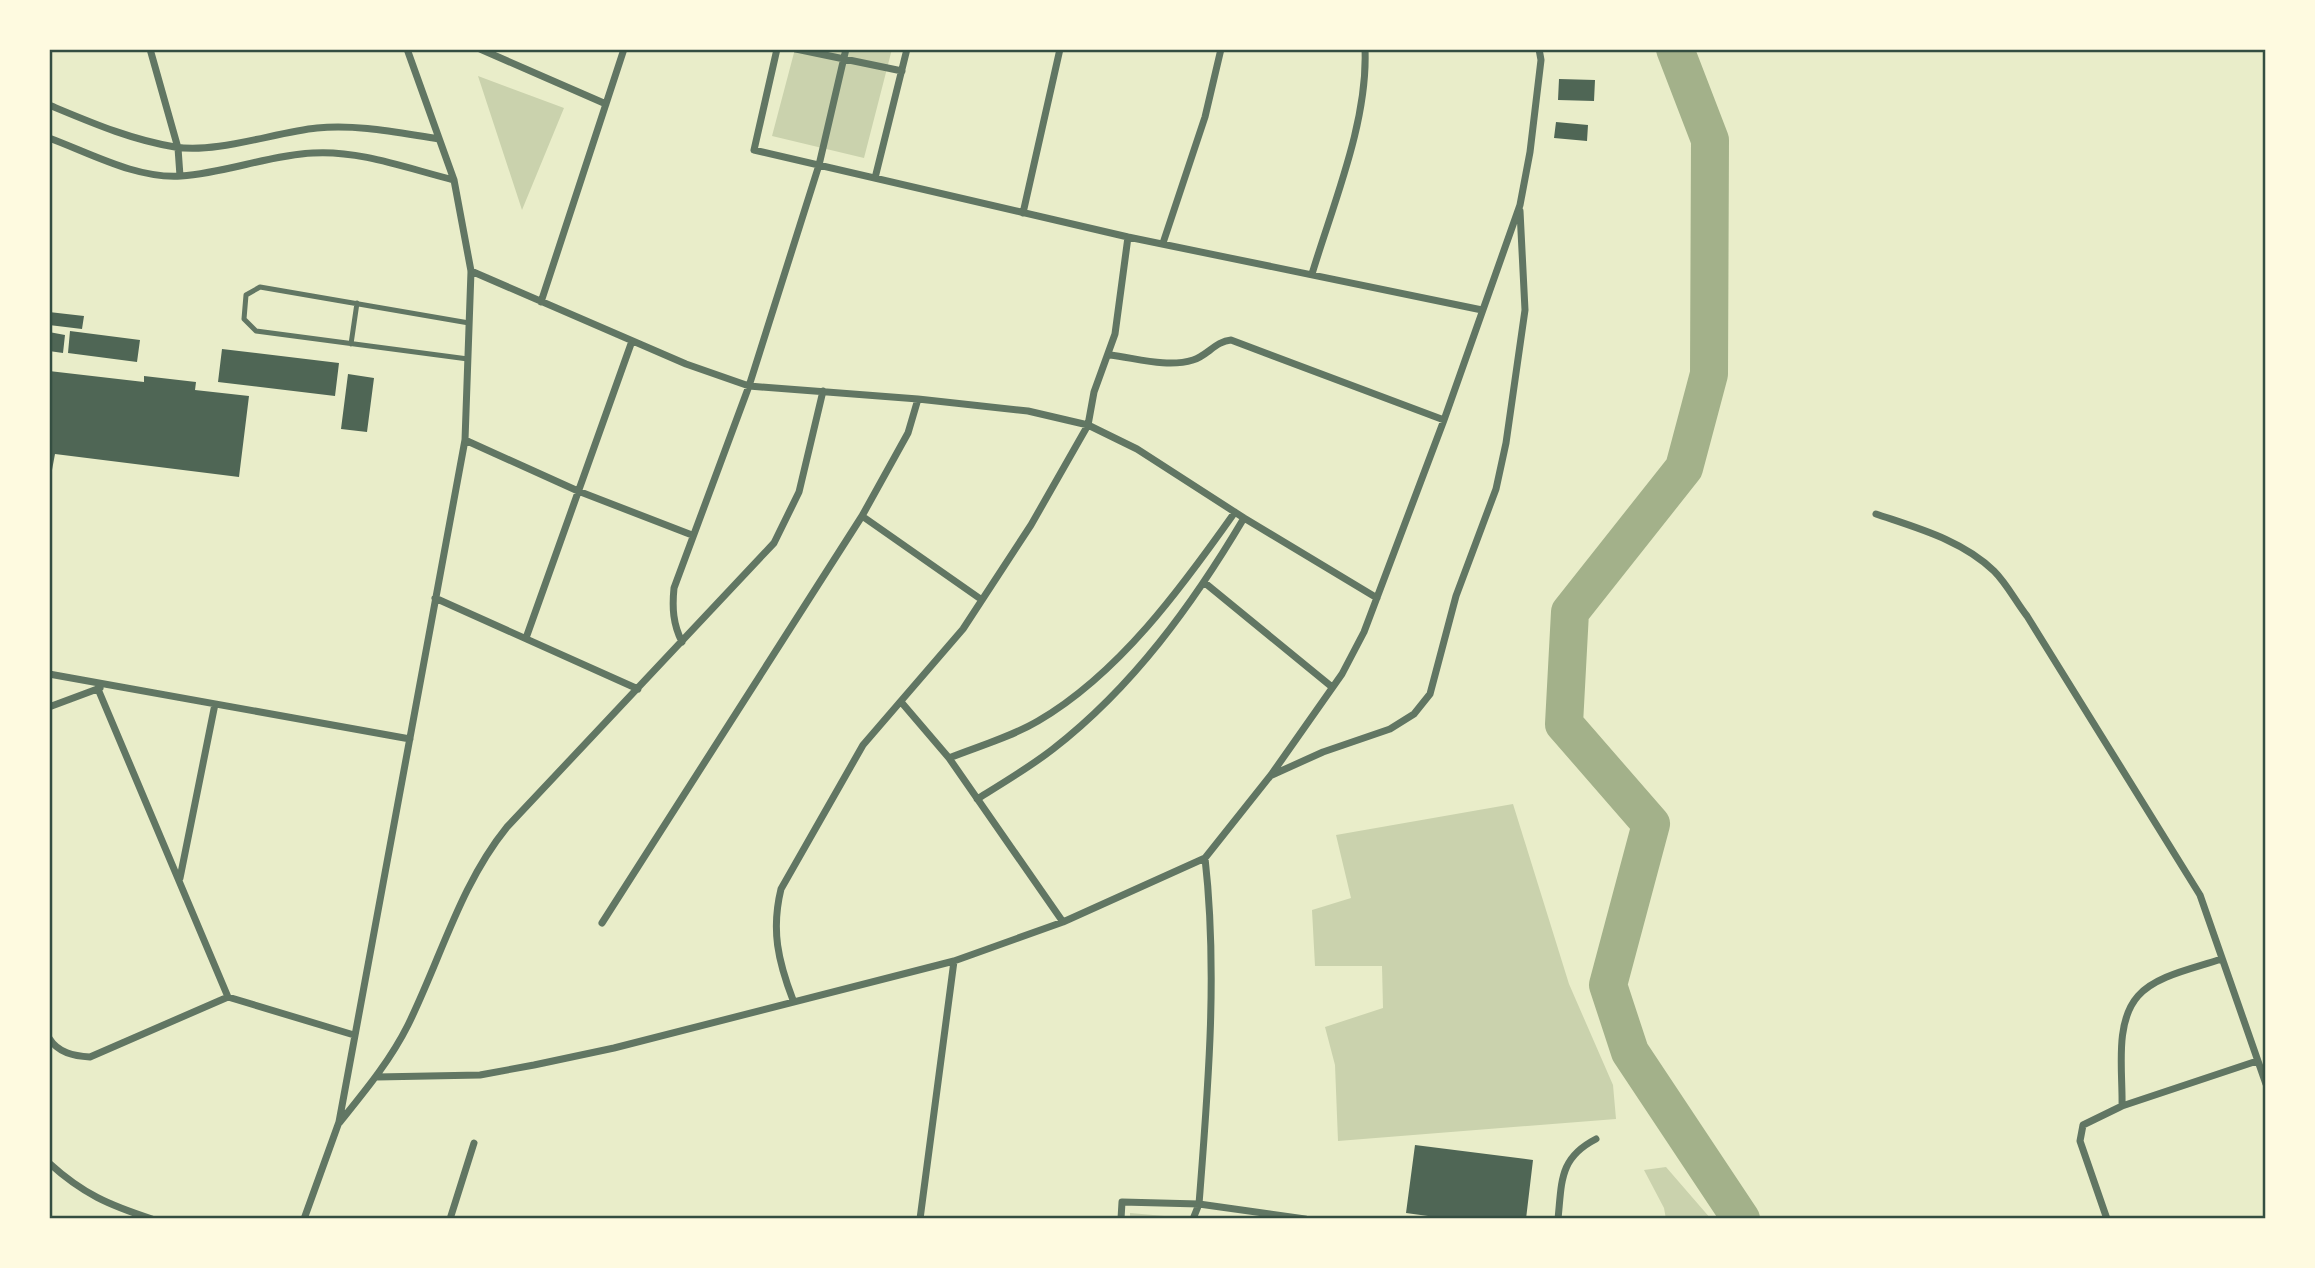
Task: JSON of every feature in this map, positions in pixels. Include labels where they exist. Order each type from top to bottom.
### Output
[{"type":"street","points":[[150,49],[177,148],[180,176]]},
{"type":"street","points":[[304,1219],[340,1122],[465,440],[471,271],[454,180],[407,49]]},
{"type":"street","points":[[480,49],[606,104]]},
{"type":"street","points":[[541,302],[624,49]]},
{"type":"street","points":[[777,49],[754,150],[1128,237],[1482,310]]},
{"type":"street","points":[[796,49],[902,71]]},
{"type":"street","points":[[682,642],[675,625],[672,606],[674,588],[749,386],[819,165],[846,49]]},
{"type":"street","points":[[875,178],[907,49]]},
{"type":"street","points":[[1023,213],[1060,49]]},
{"type":"street","points":[[1163,243],[1205,117],[1221,49]]},
{"type":"street","points":[[1312,274],[1363,97],[1365,50],[1355,49]]},
{"type":"street","points":[[377,1077],[480,1075],[534,1065],[697,1027],[793,1000],[954,961],[1063,922],[1205,858],[1271,775],[1342,674],[1377,598],[1520,205],[1531,152],[1541,60],[1539,49]]},
{"type":"street","points":[[49,105],[108,129],[177,148],[244,143],[316,128],[343,126],[439,139]]},
{"type":"street","points":[[49,138],[147,174],[180,176],[313,153],[363,158],[454,180]]},
{"type":"street","points":[[1271,775],[1323,752],[1390,729],[1414,714],[1430,694],[1457,596],[1496,489],[1506,443],[1525,310],[1520,205]]},
{"type":"street","points":[[793,1000],[775,941],[775,914],[781,889],[863,745],[902,703],[963,629],[1031,525],[1088,425],[1094,392],[1110,355],[1128,237]]},
{"type":"street","points":[[471,271],[632,341],[749,386],[918,399],[1028,411],[1088,425],[1137,449],[1244,518],[1377,598]]},
{"type":"street","points":[[526,638],[632,341]]},
{"type":"street","points":[[1110,355],[1180,363],[1196,359],[1221,342],[1231,341],[1444,420]]},
{"type":"street","points":[[340,1122],[377,1077],[407,1026],[484,855],[507,827],[774,544],[799,492],[823,391]]},
{"type":"street","points":[[602,923],[862,516],[908,433],[918,399]]},
{"type":"street","points":[[465,440],[578,491],[692,535]]},
{"type":"street","points":[[949,758],[1037,722],[1059,708],[1151,622],[1192,573],[1235,512]]},
{"type":"street","points":[[1876,514],[1956,543],[1996,573],[2027,616],[2192,880],[2266,1084]]},
{"type":"street","points":[[862,516],[982,600]]},
{"type":"street","points":[[977,799],[1051,751],[1101,706],[1156,648],[1205,583],[1244,518]]},
{"type":"street","points":[[1205,583],[1332,687]]},
{"type":"street","points":[[435,598],[638,689]]},
{"type":"street","points":[[49,674],[411,739]]},
{"type":"street","points":[[49,707],[107,685]]},
{"type":"street","points":[[97,689],[228,997]]},
{"type":"street","points":[[902,703],[949,758],[1063,922]]},
{"type":"street","points":[[180,879],[215,704]]},
{"type":"street","points":[[1193,1219],[1199,1204],[1212,1013],[1212,920],[1205,858]]},
{"type":"street","points":[[2122,1106],[2123,1032],[2129,1010],[2138,995],[2159,981],[2221,959]]},
{"type":"street","points":[[920,1219],[954,961]]},
{"type":"street","points":[[49,1038],[51,1043],[72,1056],[90,1057],[228,997],[354,1035]]},
{"type":"street","points":[[2107,1219],[2080,1141],[2083,1125],[2090,1119],[2122,1106],[2257,1060]]},
{"type":"street","points":[[1558,1219],[1562,1175],[1568,1160],[1579,1147],[1596,1139]]},
{"type":"street","points":[[450,1219],[474,1143]]},
{"type":"street","points":[[49,1163],[80,1190],[104,1203],[152,1219]]},
{"type":"street","points":[[1121,1219],[1122,1202],[1199,1204],[1305,1219]]},
{"type":"lane","points":[[468,359],[256,331],[244,319],[246,295],[260,287],[469,323]]},
{"type":"lane","points":[[351,344],[358,303]]},
{"type":"green space","points":[[795,49],[892,49],[864,158],[772,136]]},
{"type":"green space","points":[[478,76],[564,108],[522,210]]},
{"type":"green space","points":[[1513,804],[1569,984],[1613,1085],[1616,1119],[1338,1141],[1335,1065],[1325,1027],[1383,1008],[1382,966],[1315,966],[1312,910],[1351,898],[1336,835]]},
{"type":"green space","points":[[1666,1167],[1711,1219],[1666,1219],[1664,1208],[1644,1170]]},
{"type":"green space","points":[[1130,1213],[1176,1217],[1130,1219]]},
{"type":"building","points":[[1559,79],[1595,80],[1594,101],[1558,100]]},
{"type":"building","points":[[1556,122],[1588,125],[1587,141],[1554,138]]},
{"type":"building","points":[[49,312],[84,316],[82,329],[49,325]]},
{"type":"building","points":[[70,331],[140,340],[137,362],[68,353]]},
{"type":"building","points":[[49,332],[65,335],[63,353],[49,351]]},
{"type":"building","points":[[222,349],[339,363],[335,396],[218,382]]},
{"type":"building","points":[[49,371],[144,382],[144,376],[196,382],[195,390],[249,396],[239,477],[55,454],[49,486]]},
{"type":"building","points":[[348,374],[374,378],[367,432],[341,429]]},
{"type":"building","points":[[1415,1145],[1533,1160],[1526,1219],[1450,1219],[1406,1213]]},
{"type":"waterway","points":[[1675,49],[1710,140],[1709,374],[1684,468],[1570,612],[1564,724],[1651,824],[1608,985],[1630,1052],[1741,1219]]}]
